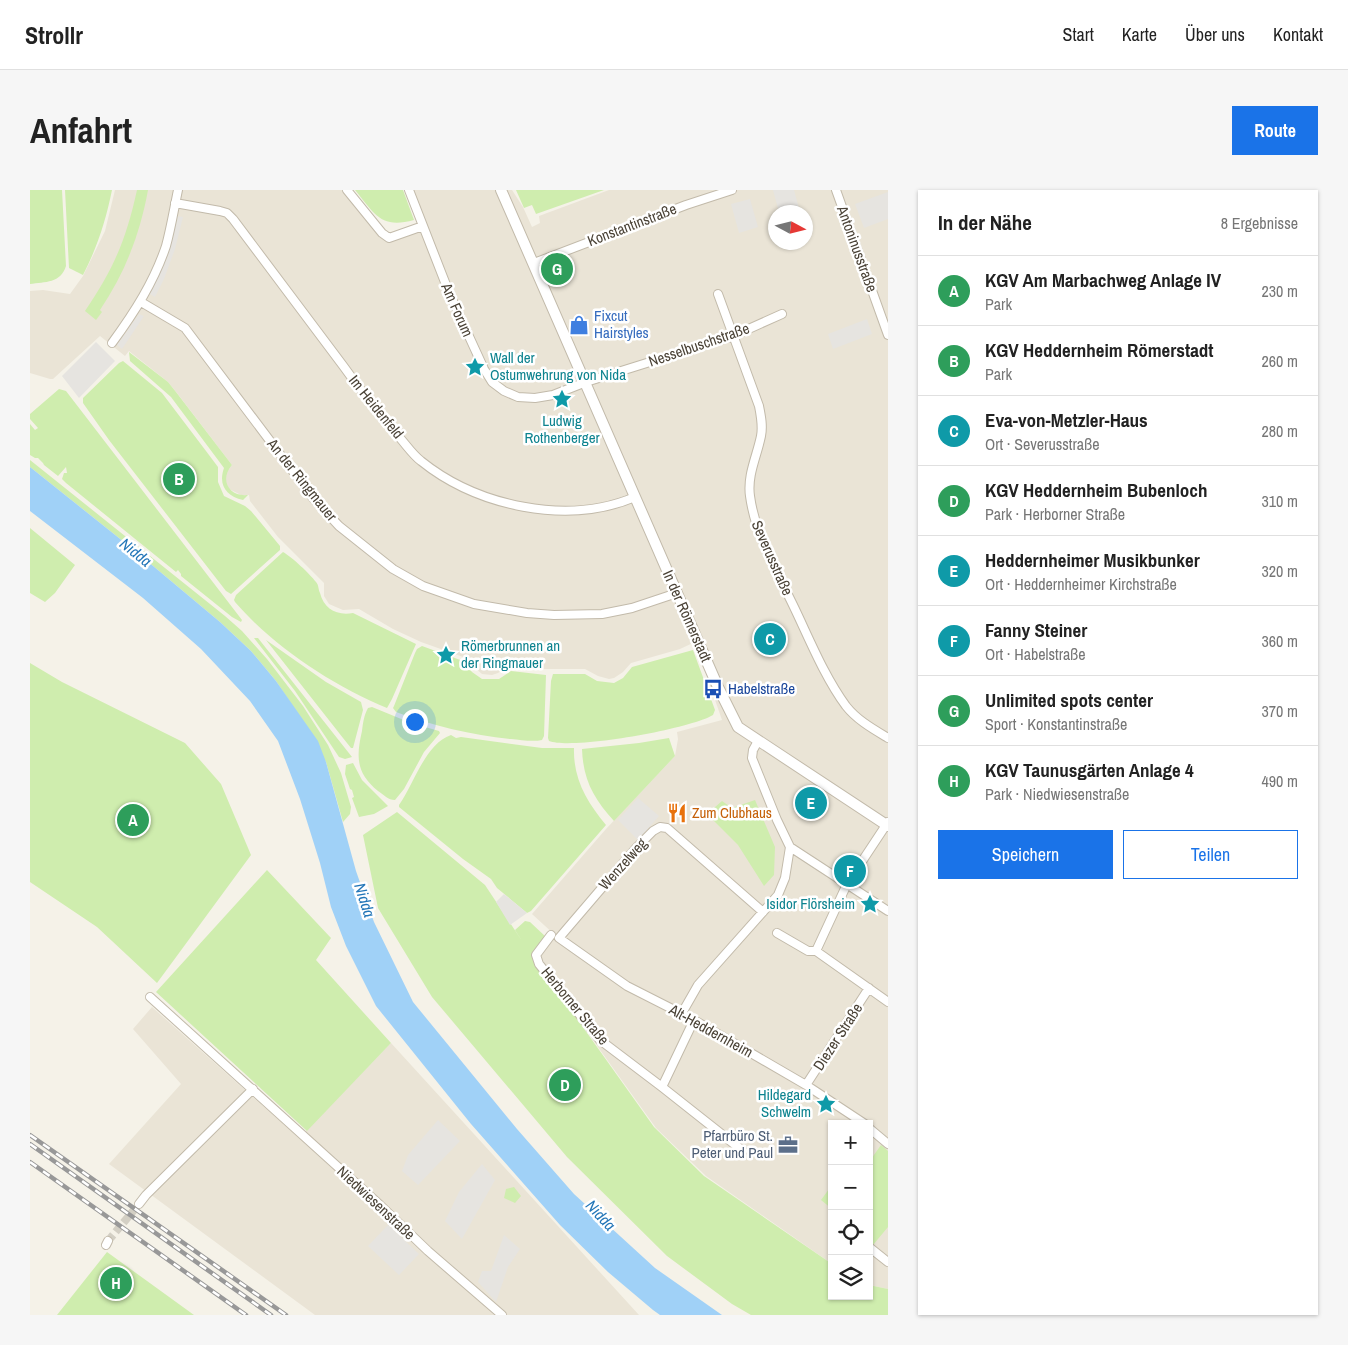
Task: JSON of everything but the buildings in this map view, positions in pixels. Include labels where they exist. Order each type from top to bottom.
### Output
[{"type":"street","points":[[112,343],[141,302],[152,279],[166,246],[178,190]]},
{"type":"street","points":[[347,190],[382,233],[389,238],[423,226]]},
{"type":"street","name":"Am Forum","points":[[409,190],[450,296],[492,382],[504,391],[518,397],[535,398],[553,395],[586,382]]},
{"type":"street","name":"In der Römerstadt","points":[[501,190],[718,687],[738,727],[887,825]]},
{"type":"street","name":"Konstantinstraße","points":[[534,263],[686,205],[732,190]]},
{"type":"street","name":"Antoninusstraße","points":[[836,190],[888,335]]},
{"type":"street","name":"Im Heidenfeld","points":[[175,202],[227,213],[233,219],[386,423],[420,460],[446,478],[466,489],[490,498],[535,509],[594,508],[635,497]]},
{"type":"street","name":"Severusstraße","points":[[718,294],[761,414],[761,436],[749,481],[749,494],[763,542],[810,642],[847,707],[864,723],[888,738]]},
{"type":"street","name":"An der Ringmauer","points":[[141,302],[185,328],[313,498],[338,526],[393,569],[418,583],[474,604],[527,613],[554,615],[602,614],[632,608],[677,594]]},
{"type":"street","name":"Nesselbuschstraße","points":[[586,382],[733,336],[782,314]]},
{"type":"street","points":[[758,741],[753,750],[752,758],[777,820],[790,846],[888,911]]},
{"type":"street","points":[[816,951],[847,884],[887,825]]},
{"type":"street","name":"Wenzelweg","points":[[555,936],[636,848],[653,831],[660,827],[667,828],[763,912]]},
{"type":"street","points":[[682,1013],[698,984],[778,895],[785,878],[790,846]]},
{"type":"street","points":[[777,933],[808,951],[816,951],[888,1002]]},
{"type":"street","name":"Alt-Heddernheim","points":[[555,936],[627,986],[682,1013],[806,1085],[859,1120]]},
{"type":"street","name":"Herborner Straße","points":[[555,936],[536,956],[539,964],[600,1040],[662,1086],[743,1151]]},
{"type":"street","name":"Diezer Straße","points":[[806,1085],[869,988]]},
{"type":"street","name":"Niedwiesenstraße","points":[[150,996],[380,1205],[428,1252],[502,1315]]},
{"type":"street","points":[[662,1086],[694,1020]]},
{"type":"street","points":[[139,1204],[200,1140],[253,1089]]},
{"type":"street","points":[[873,1131],[888,1144]]},
{"type":"street","points":[[873,1249],[888,1262]]},
{"type":"shaded area","points":[[115,190],[350,190],[391,240],[425,227],[411,190],[512,190],[523,207],[532,227],[540,223],[539,216],[609,190],[888,190],[888,1289],[873,1286],[873,1120],[828,1120],[828,1261],[706,1176],[656,1128],[537,962],[556,936],[532,914],[606,829],[675,756],[678,739],[677,732],[722,720],[695,642],[680,649],[631,663],[623,672],[609,679],[585,669],[536,669],[510,665],[492,675],[482,674],[466,658],[421,642],[393,629],[359,609],[343,610],[329,604],[324,596],[324,583],[278,537],[250,501],[249,495],[241,495],[229,489],[226,484],[226,473],[232,465],[177,393],[168,382],[129,351],[125,356],[100,336],[53,379],[30,373],[30,291],[43,290],[70,294],[83,276],[105,231]]},
{"type":"shaded area","points":[[773,190],[794,190],[798,205],[777,205]]},
{"type":"shaded area","points":[[888,192],[888,219],[864,228],[855,204]]},
{"type":"shaded area","points":[[750,199],[758,227],[739,233],[731,204]]},
{"type":"shaded area","points":[[177,216],[183,217],[175,249],[155,297],[150,294],[164,263]]},
{"type":"shaded area","points":[[139,314],[144,316],[122,349],[117,345]]},
{"type":"shaded area","points":[[867,319],[872,334],[833,349],[828,334]]},
{"type":"shaded area","points":[[96,342],[115,361],[79,398],[62,376]]},
{"type":"shaded area","points":[[638,798],[659,816],[638,840],[618,820]]},
{"type":"shaded area","points":[[504,894],[527,913],[510,925],[496,902]]},
{"type":"shaded area","points":[[152,1007],[299,1138],[391,1043],[639,1315],[315,1315],[109,1164],[181,1084],[133,1029]]},
{"type":"shaded area","points":[[438,1120],[460,1141],[418,1185],[402,1171],[408,1155]]},
{"type":"shaded area","points":[[482,1164],[495,1180],[462,1239],[445,1221],[459,1192]]},
{"type":"shaded area","points":[[388,1225],[419,1254],[399,1275],[368,1246]]},
{"type":"shaded area","points":[[504,1235],[520,1249],[508,1267],[496,1302],[478,1282],[482,1271],[491,1271]]},
{"type":"green space","points":[[30,190],[62,190],[66,266],[64,272],[52,281],[30,284]]},
{"type":"green space","points":[[65,190],[112,190],[93,255],[83,275],[69,268]]},
{"type":"green space","points":[[137,190],[148,190],[136,238],[117,282],[96,320],[85,311],[104,281],[118,253]]},
{"type":"green space","points":[[355,190],[403,190],[414,220],[403,222],[386,221],[373,212]]},
{"type":"green space","points":[[516,190],[604,190],[536,214],[532,205],[524,208]]},
{"type":"green space","points":[[129,352],[168,382],[176,392],[232,465],[226,476],[226,482],[231,490],[236,493],[248,495],[243,500],[228,493],[222,480],[224,468],[171,397],[130,361]]},
{"type":"green space","points":[[123,361],[162,393],[218,467],[218,482],[224,496],[251,511],[280,546],[280,550],[231,594],[226,591],[109,440],[83,403],[83,398]]},
{"type":"green space","points":[[59,389],[66,391],[242,620],[241,622],[232,617],[181,576],[178,570],[176,572],[66,483],[62,479],[64,473],[67,473],[66,467],[58,476],[38,458],[30,455],[30,424],[35,430],[38,428],[30,419],[30,414]]},
{"type":"green space","points":[[30,460],[225,616],[242,631],[267,659],[303,706],[328,745],[341,773],[351,807],[350,814],[343,822],[326,762],[276,681],[251,651],[220,622],[134,550],[30,467]]},
{"type":"green space","points":[[30,528],[75,565],[55,593],[45,602],[30,593]]},
{"type":"green space","points":[[283,552],[305,570],[318,584],[322,599],[332,610],[347,614],[353,613],[416,644],[387,708],[366,699],[305,663],[267,634],[235,602],[236,595]]},
{"type":"green space","points":[[254,638],[258,638],[352,757],[345,759],[339,757],[295,691]]},
{"type":"green space","points":[[266,640],[326,682],[361,702],[363,710],[353,748],[351,748]]},
{"type":"green space","points":[[422,646],[463,661],[472,672],[482,679],[499,679],[511,671],[546,675],[544,736],[542,740],[523,740],[467,732],[438,726],[396,712],[393,708],[415,653]]},
{"type":"green space","points":[[693,650],[715,710],[713,715],[700,721],[631,737],[582,743],[549,741],[551,681],[553,674],[585,674],[597,681],[614,683],[623,678],[632,667]]},
{"type":"green space","points":[[30,663],[62,682],[185,743],[221,784],[251,855],[157,983],[97,927],[30,882]]},
{"type":"green space","points":[[372,707],[411,723],[439,731],[440,733],[424,752],[404,789],[395,800],[386,797],[365,778],[360,764],[359,749],[364,719],[368,708]]},
{"type":"green space","points":[[451,735],[456,738],[461,737],[542,748],[574,748],[576,770],[582,790],[606,825],[531,911],[527,913],[497,888],[491,879],[463,859],[399,807],[427,756],[442,740]]},
{"type":"green space","points":[[669,738],[675,756],[614,821],[595,797],[587,780],[582,749]]},
{"type":"green space","points":[[353,763],[362,780],[388,806],[374,814],[359,817],[352,798],[354,797],[352,790],[345,774],[346,765]]},
{"type":"green space","points":[[755,800],[775,847],[774,875],[764,886],[738,845],[707,814],[722,801],[732,808]]},
{"type":"green space","points":[[397,812],[485,885],[522,941],[515,930],[525,921],[530,922],[546,937],[533,957],[654,1127],[704,1176],[828,1261],[828,1300],[873,1300],[873,1286],[888,1289],[888,1315],[751,1315],[732,1304],[667,1256],[567,1157],[432,997],[378,908],[363,835]]},
{"type":"green space","points":[[267,870],[331,938],[316,960],[391,1043],[307,1131],[156,992]]},
{"type":"green space","points":[[881,1145],[888,1151],[888,1227],[873,1245],[873,1165],[873,1156]]},
{"type":"green space","points":[[514,1187],[521,1196],[515,1203],[504,1198],[506,1189]]},
{"type":"green space","points":[[828,1190],[828,1206],[821,1200]]},
{"type":"green space","points":[[107,1252],[194,1315],[57,1315]]},
{"type":"water","name":"Nidda","points":[[30,467],[220,622],[251,651],[276,681],[318,741],[326,762],[356,871],[374,922],[413,1002],[517,1129],[574,1194],[655,1268],[722,1315],[660,1315],[653,1310],[608,1272],[560,1225],[471,1124],[376,1006],[346,946],[331,907],[320,863],[300,799],[278,741],[250,701],[201,649],[143,598],[30,511]]},
{"type":"tunnel","points":[[108,1241],[139,1204]]},
{"type":"railway","points":[[30,1135],[286,1315]]},
{"type":"railway","points":[[30,1144],[271,1315]]},
{"type":"railway","points":[[30,1162],[246,1315]]},
{"type":"place","name":"Unlimited spots center","points":[[557,269]]},
{"type":"place","name":"Fixcut Hairstyles","points":[[579,325]]},
{"type":"place","name":"Wall der Ostumwehrung von Nida","points":[[475,367]]},
{"type":"place","name":"Ludwig Rothenberger","points":[[562,399]]},
{"type":"place","name":"KGV Heddernheim Römerstadt","points":[[179,479]]},
{"type":"place","name":"Eva-von-Metzler-Haus","points":[[770,639]]},
{"type":"place","name":"Römerbrunnen an der Ringmauer","points":[[446,655]]},
{"type":"place","name":"Habelstraße","points":[[713,689]]},
{"type":"place","name":"Heddernheimer Musikbunker","points":[[811,803]]},
{"type":"place","name":"Zum Clubhaus","points":[[677,813]]},
{"type":"place","name":"KGV Am Marbachweg Anlage IV","points":[[133,820]]},
{"type":"place","name":"Fanny Steiner","points":[[850,871]]},
{"type":"place","name":"Isidor Flörsheim","points":[[870,904]]},
{"type":"place","name":"KGV Heddernheim Bubenloch","points":[[565,1085]]},
{"type":"place","name":"Hildegard Schwelm","points":[[826,1104]]},
{"type":"place","name":"Pfarrbüro St. Peter und Paul","points":[[788,1145]]},
{"type":"place","name":"KGV Taunusgärten Anlage 4","points":[[116,1283]]}]
